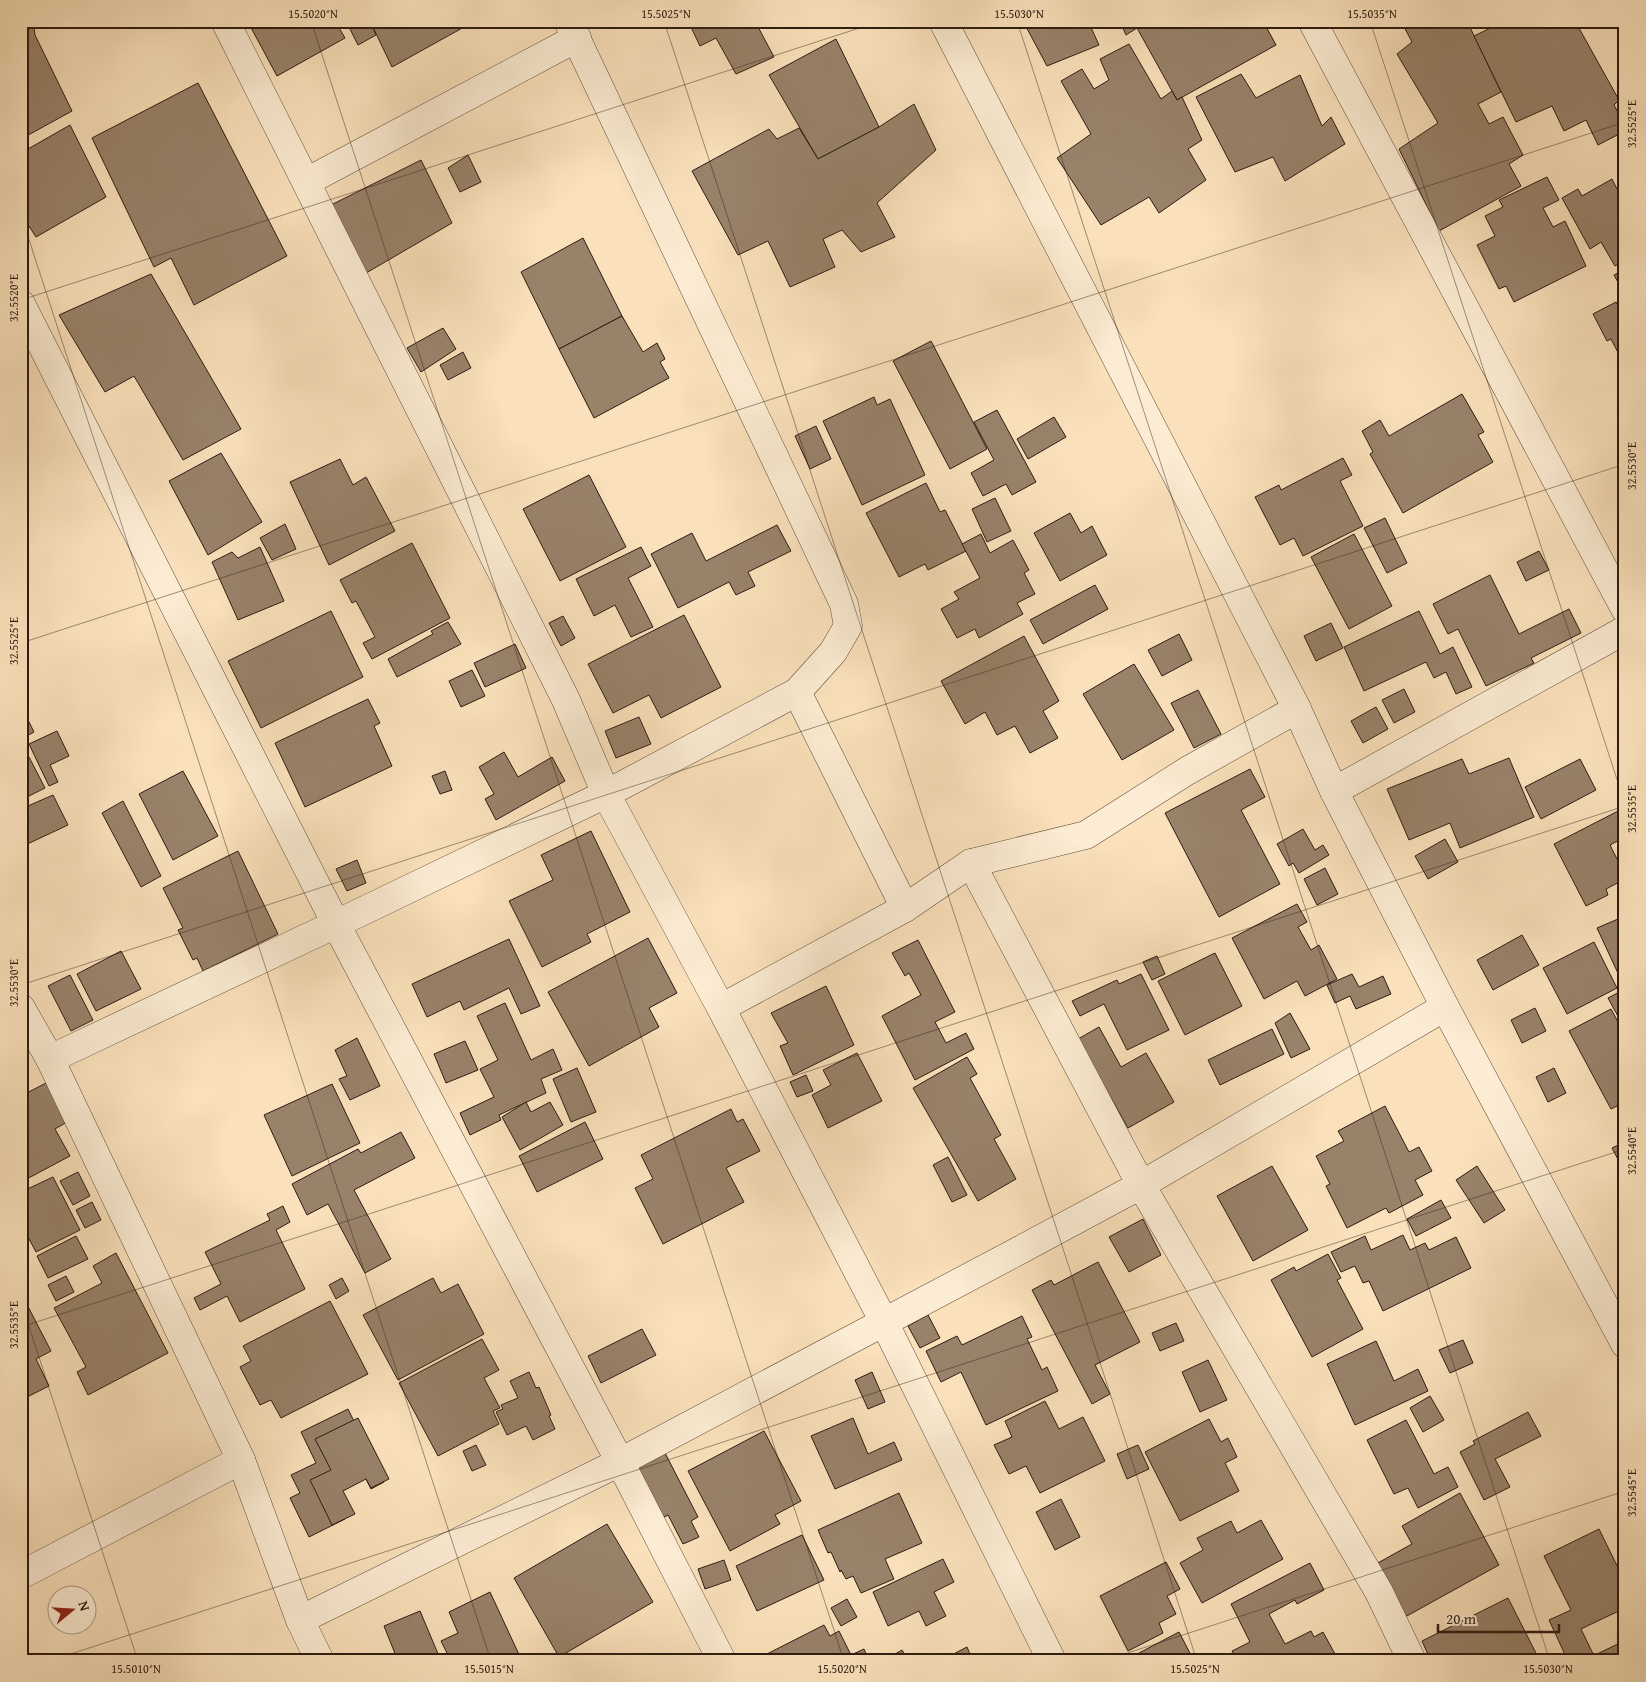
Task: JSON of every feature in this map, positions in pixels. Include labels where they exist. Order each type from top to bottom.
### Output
[{"type":"street","points":[[225,21],[566,700],[606,794],[721,1008],[884,1322],[1052,1661]]},
{"type":"street","points":[[943,21],[1297,709],[1334,791],[1445,1007],[1625,1344]]},
{"type":"street","points":[[1312,21],[1625,610]]},
{"type":"street","points":[[50,1059],[606,794],[798,692],[833,652],[848,626],[844,604],[572,30],[306,182]]},
{"type":"street","points":[[21,304],[336,924],[620,1462],[722,1661]]},
{"type":"street","points":[[1334,791],[1625,630]]},
{"type":"street","points":[[798,692],[904,908]]},
{"type":"street","points":[[721,1008],[904,908],[971,863],[1086,835],[1187,771],[1297,709]]},
{"type":"street","points":[[971,863],[1141,1185],[1379,1592],[1412,1661]]},
{"type":"street","points":[[300,1620],[620,1462],[1141,1185],[1445,1007]]},
{"type":"street","points":[[21,1008],[50,1059],[240,1460],[300,1620],[320,1661]]},
{"type":"street","points":[[21,1575],[240,1460]]},
{"type":"building","points":[[33,21],[35,35],[72,111],[21,139],[21,24]]},
{"type":"building","points":[[231,21],[335,21],[345,38],[277,76],[249,24],[235,30]]},
{"type":"building","points":[[346,21],[370,21],[376,35],[358,45]]},
{"type":"building","points":[[370,21],[475,21],[392,67]]},
{"type":"building","points":[[688,21],[763,21],[757,25],[774,57],[736,74],[716,38],[700,46]]},
{"type":"building","points":[[1023,21],[1088,21],[1099,45],[1047,66]]},
{"type":"building","points":[[1120,21],[1263,21],[1276,45],[1177,100],[1137,28],[1126,35]]},
{"type":"building","points":[[1401,21],[1467,21],[1501,92],[1478,104],[1489,124],[1503,117],[1523,155],[1509,164],[1521,186],[1439,231],[1399,149],[1438,123],[1397,54],[1412,42]]},
{"type":"building","points":[[1505,21],[1575,21],[1619,100],[1614,105],[1625,126],[1625,131],[1598,145],[1586,120],[1564,131],[1552,106],[1516,122],[1474,36]]},
{"type":"building","points":[[836,39],[879,127],[818,159],[769,75]]},
{"type":"building","points":[[1129,44],[1161,99],[1172,91],[1177,100],[1182,97],[1202,140],[1188,149],[1206,180],[1159,213],[1149,197],[1101,225],[1057,158],[1091,134],[1061,81],[1082,69],[1094,89],[1109,80],[1100,59]]},
{"type":"building","points":[[1241,74],[1256,98],[1300,75],[1322,126],[1331,117],[1345,144],[1285,181],[1273,157],[1235,172],[1196,97]]},
{"type":"building","points":[[198,83],[287,256],[194,305],[171,258],[154,267],[92,138]]},
{"type":"building","points":[[914,104],[936,150],[877,203],[895,237],[861,252],[842,230],[823,239],[835,267],[790,287],[768,241],[738,255],[692,171],[769,129],[777,139],[799,128],[818,159],[879,127]]},
{"type":"building","points":[[70,125],[106,197],[36,237],[21,214],[21,153]]},
{"type":"building","points":[[468,155],[481,182],[460,192],[448,168]]},
{"type":"building","points":[[421,160],[452,223],[361,276],[327,207]]},
{"type":"building","points":[[1547,177],[1559,200],[1543,208],[1553,227],[1565,221],[1586,266],[1514,302],[1506,286],[1499,289],[1477,245],[1495,236],[1485,216],[1503,207],[1499,200]]},
{"type":"building","points":[[1612,179],[1621,197],[1625,195],[1625,260],[1615,266],[1601,242],[1590,249],[1562,198],[1578,189],[1582,196]]},
{"type":"building","points":[[583,238],[622,316],[559,349],[521,272]]},
{"type":"building","points":[[1625,269],[1625,295],[1614,275]]},
{"type":"building","points":[[151,274],[241,429],[183,460],[134,376],[105,392],[59,315]]},
{"type":"building","points":[[1616,302],[1625,319],[1625,366],[1611,339],[1607,341],[1593,314]]},
{"type":"building","points":[[622,316],[643,352],[657,343],[665,359],[660,362],[669,378],[594,418],[559,349]]},
{"type":"building","points":[[443,328],[456,349],[421,372],[407,348]]},
{"type":"building","points":[[931,341],[987,449],[950,469],[893,361]]},
{"type":"building","points":[[463,352],[471,368],[448,380],[440,365]]},
{"type":"building","points":[[1462,394],[1484,432],[1478,435],[1493,462],[1403,513],[1370,454],[1373,452],[1362,431],[1380,420],[1389,436]]},
{"type":"building","points":[[874,397],[877,405],[890,399],[925,475],[862,505],[823,421]]},
{"type":"building","points":[[997,410],[1036,482],[1012,495],[1006,484],[983,496],[971,473],[994,460],[974,422]]},
{"type":"building","points":[[1054,417],[1066,437],[1028,459],[1017,439]]},
{"type":"building","points":[[816,426],[831,459],[810,469],[795,436]]},
{"type":"building","points":[[221,453],[262,522],[208,555],[169,481]]},
{"type":"building","points":[[1343,458],[1352,475],[1340,481],[1363,526],[1303,556],[1294,538],[1280,545],[1255,497],[1279,485],[1281,490]]},
{"type":"building","points":[[340,459],[353,485],[366,477],[395,531],[329,565],[290,482]]},
{"type":"building","points":[[589,475],[626,547],[560,581],[523,509]]},
{"type":"building","points":[[926,483],[940,512],[945,510],[966,551],[928,570],[925,564],[899,577],[866,513]]},
{"type":"building","points":[[995,498],[1011,531],[987,542],[972,509]]},
{"type":"building","points":[[1070,513],[1081,533],[1092,526],[1107,555],[1060,581],[1034,533]]},
{"type":"building","points":[[1385,518],[1407,563],[1387,573],[1364,528]]},
{"type":"building","points":[[285,524],[296,549],[272,560],[260,538]]},
{"type":"building","points":[[777,525],[791,551],[748,572],[755,586],[736,595],[729,582],[678,608],[651,554],[692,533],[706,561]]},
{"type":"building","points":[[981,534],[990,553],[1013,540],[1029,570],[1024,573],[1035,594],[1017,603],[1023,614],[979,638],[975,629],[957,638],[941,609],[959,599],[954,592],[980,578],[962,544]]},
{"type":"building","points":[[1354,534],[1392,606],[1349,629],[1311,557]]},
{"type":"building","points":[[412,543],[450,618],[372,659],[363,643],[375,637],[356,601],[352,603],[340,580]]},
{"type":"building","points":[[260,547],[284,601],[238,620],[212,562],[232,552],[238,558]]},
{"type":"building","points":[[641,547],[651,566],[628,578],[653,627],[631,637],[615,605],[594,616],[576,579]]},
{"type":"building","points":[[1539,551],[1549,570],[1526,581],[1517,562]]},
{"type":"building","points":[[1625,563],[1625,593],[1614,568]]},
{"type":"building","points":[[1490,575],[1519,634],[1569,609],[1581,633],[1531,658],[1534,663],[1486,686],[1458,629],[1448,634],[1433,604]]},
{"type":"building","points":[[1095,585],[1108,609],[1043,644],[1030,620]]},
{"type":"building","points":[[331,611],[363,677],[261,728],[228,661]]},
{"type":"building","points":[[1419,611],[1440,654],[1453,647],[1472,687],[1456,694],[1446,672],[1434,678],[1426,662],[1364,691],[1344,647]]},
{"type":"building","points":[[684,615],[721,687],[661,718],[649,695],[613,713],[588,664]]},
{"type":"building","points":[[563,616],[575,638],[561,646],[549,623]]},
{"type":"building","points":[[448,622],[461,644],[397,677],[388,659],[433,634],[431,631]]},
{"type":"building","points":[[1331,623],[1343,648],[1316,661],[1304,636]]},
{"type":"building","points":[[1179,634],[1192,660],[1162,676],[1148,650]]},
{"type":"building","points":[[1024,636],[1059,701],[1043,711],[1058,738],[1030,753],[1015,726],[997,735],[985,712],[965,724],[941,681]]},
{"type":"building","points":[[515,644],[526,668],[485,687],[474,663]]},
{"type":"building","points":[[1134,664],[1174,730],[1122,760],[1083,694]]},
{"type":"building","points":[[472,670],[485,696],[461,707],[449,681]]},
{"type":"building","points":[[1404,689],[1415,712],[1394,723],[1382,700]]},
{"type":"building","points":[[1198,690],[1221,734],[1194,748],[1171,703]]},
{"type":"building","points":[[21,696],[28,709],[24,712],[34,732],[21,739]]},
{"type":"building","points":[[368,699],[380,723],[374,726],[392,766],[305,807],[275,743]]},
{"type":"building","points":[[1376,707],[1388,729],[1363,743],[1351,721]]},
{"type":"building","points":[[639,717],[651,744],[616,758],[605,731]]},
{"type":"building","points":[[57,731],[69,756],[50,765],[58,782],[49,786],[29,744]]},
{"type":"building","points":[[504,752],[518,777],[552,757],[565,781],[496,820],[485,799],[494,794],[479,767]]},
{"type":"building","points":[[29,757],[45,788],[21,800],[21,761]]},
{"type":"building","points":[[1509,758],[1534,817],[1460,848],[1450,823],[1409,840],[1387,789],[1462,759],[1469,774]]},
{"type":"building","points":[[1580,759],[1596,790],[1541,819],[1525,787]]},
{"type":"building","points":[[1250,769],[1265,797],[1241,810],[1280,884],[1219,917],[1165,813]]},
{"type":"building","points":[[183,771],[218,836],[173,860],[139,794]]},
{"type":"building","points":[[445,771],[452,790],[440,794],[432,776]]},
{"type":"building","points":[[53,795],[68,825],[21,847],[21,809]]},
{"type":"building","points":[[123,801],[161,876],[141,887],[102,813]]},
{"type":"building","points":[[1622,809],[1625,814],[1625,837],[1610,845],[1625,875],[1625,879],[1606,889],[1608,895],[1586,906],[1554,844]]},
{"type":"building","points":[[1303,829],[1315,850],[1323,845],[1329,855],[1299,873],[1293,863],[1289,866],[1277,844]]},
{"type":"building","points":[[591,831],[630,912],[587,934],[591,942],[542,967],[509,901],[553,880],[541,855]]},
{"type":"building","points":[[1445,839],[1458,862],[1428,879],[1415,856]]},
{"type":"building","points":[[238,851],[278,934],[203,971],[197,958],[193,960],[178,930],[183,928],[163,888]]},
{"type":"building","points":[[357,860],[366,883],[347,891],[336,869]]},
{"type":"building","points":[[1325,868],[1338,894],[1317,905],[1304,879]]},
{"type":"building","points":[[1297,904],[1307,922],[1298,927],[1311,950],[1319,945],[1337,979],[1305,996],[1297,981],[1264,999],[1232,938]]},
{"type":"building","points":[[1625,916],[1625,983],[1623,984],[1597,928]]},
{"type":"building","points":[[1522,935],[1539,965],[1493,990],[1477,960]]},
{"type":"building","points":[[648,938],[677,993],[649,1008],[659,1027],[589,1066],[548,992]]},
{"type":"building","points":[[509,939],[540,1006],[521,1014],[509,988],[464,1010],[460,1001],[427,1017],[412,984]]},
{"type":"building","points":[[918,940],[955,1012],[935,1022],[946,1043],[966,1033],[974,1049],[915,1080],[882,1016],[921,995],[909,973],[905,976],[892,953]]},
{"type":"building","points":[[1594,942],[1617,988],[1567,1014],[1543,968]]},
{"type":"building","points":[[121,951],[141,989],[96,1011],[77,974]]},
{"type":"building","points":[[1215,953],[1242,1006],[1185,1035],[1158,981]]},
{"type":"building","points":[[1157,956],[1165,974],[1152,980],[1143,962]]},
{"type":"building","points":[[1141,974],[1169,1030],[1127,1050],[1104,1004],[1080,1016],[1072,1001],[1117,980],[1119,984]]},
{"type":"building","points":[[1352,974],[1359,987],[1383,976],[1391,994],[1356,1009],[1350,996],[1335,1003],[1327,985]]},
{"type":"building","points":[[70,975],[93,1020],[71,1031],[48,986]]},
{"type":"building","points":[[826,986],[854,1045],[793,1075],[780,1046],[788,1043],[771,1013]]},
{"type":"building","points":[[1625,989],[1625,1029],[1608,998]]},
{"type":"building","points":[[505,1003],[531,1060],[553,1049],[562,1070],[541,1079],[546,1093],[499,1115],[501,1120],[470,1135],[460,1113],[494,1097],[480,1069],[498,1060],[477,1016]]},
{"type":"building","points":[[1535,1008],[1546,1031],[1522,1043],[1511,1020]]},
{"type":"building","points":[[1611,1009],[1625,1035],[1625,1102],[1611,1109],[1569,1031]]},
{"type":"building","points":[[1290,1013],[1310,1049],[1291,1058],[1275,1023]]},
{"type":"building","points":[[1099,1027],[1121,1067],[1146,1053],[1174,1102],[1128,1128],[1078,1039]]},
{"type":"building","points":[[1272,1029],[1284,1054],[1220,1085],[1208,1060]]},
{"type":"building","points":[[357,1038],[380,1086],[350,1100],[339,1079],[347,1076],[335,1050]]},
{"type":"building","points":[[465,1041],[478,1070],[446,1083],[434,1054]]},
{"type":"building","points":[[857,1053],[882,1101],[828,1128],[812,1095],[831,1085],[823,1070]]},
{"type":"building","points":[[967,1057],[977,1074],[970,1078],[1001,1135],[994,1139],[1016,1179],[978,1201],[913,1088]]},
{"type":"building","points":[[577,1068],[596,1112],[571,1122],[553,1079]]},
{"type":"building","points":[[1554,1068],[1566,1093],[1548,1102],[1536,1077]]},
{"type":"building","points":[[806,1075],[813,1091],[797,1097],[790,1082]]},
{"type":"building","points":[[46,1083],[67,1122],[55,1129],[70,1156],[21,1182],[21,1119],[25,1117],[21,1109],[21,1096]]},
{"type":"building","points":[[332,1084],[360,1143],[292,1176],[264,1115]]},
{"type":"building","points":[[526,1102],[531,1112],[550,1102],[563,1125],[520,1150],[502,1117]]},
{"type":"building","points":[[1385,1106],[1409,1152],[1419,1147],[1432,1171],[1415,1180],[1423,1195],[1389,1213],[1386,1208],[1347,1228],[1326,1186],[1330,1184],[1316,1156],[1344,1141],[1338,1131]]},
{"type":"building","points":[[731,1109],[737,1122],[743,1119],[760,1151],[726,1168],[744,1202],[663,1244],[635,1188],[653,1179],[641,1155]]},
{"type":"building","points":[[585,1122],[603,1159],[537,1192],[519,1156]]},
{"type":"building","points":[[401,1132],[415,1158],[354,1190],[391,1259],[365,1273],[328,1204],[307,1215],[292,1184],[358,1149],[361,1153]]},
{"type":"building","points":[[1625,1142],[1625,1163],[1621,1165],[1612,1148]]},
{"type":"building","points":[[948,1157],[967,1195],[952,1202],[933,1165]]},
{"type":"building","points":[[1272,1166],[1308,1230],[1253,1261],[1217,1196]]},
{"type":"building","points":[[1477,1166],[1505,1210],[1484,1223],[1456,1180]]},
{"type":"building","points":[[78,1172],[90,1196],[73,1205],[60,1181]]},
{"type":"building","points":[[53,1177],[80,1230],[36,1252],[21,1224],[21,1192]]},
{"type":"building","points":[[1441,1200],[1451,1218],[1416,1236],[1407,1219]]},
{"type":"building","points":[[92,1202],[101,1220],[85,1228],[76,1210]]},
{"type":"building","points":[[283,1206],[290,1222],[276,1230],[305,1289],[240,1322],[227,1296],[200,1310],[194,1298],[221,1284],[205,1252],[270,1220],[267,1214]]},
{"type":"building","points":[[1143,1219],[1161,1255],[1129,1272],[1109,1237]]},
{"type":"building","points":[[1403,1235],[1410,1250],[1425,1243],[1429,1250],[1456,1237],[1471,1268],[1383,1311],[1369,1281],[1363,1283],[1355,1266],[1341,1272],[1331,1252],[1365,1236],[1371,1250]]},
{"type":"building","points":[[76,1236],[88,1259],[48,1278],[37,1256]]},
{"type":"building","points":[[116,1253],[168,1353],[88,1395],[77,1372],[86,1367],[54,1308],[102,1283],[93,1266]]},
{"type":"building","points":[[1328,1254],[1341,1278],[1337,1280],[1363,1329],[1312,1357],[1271,1280],[1294,1267],[1296,1271]]},
{"type":"building","points":[[1098,1262],[1140,1342],[1095,1365],[1110,1394],[1092,1404],[1032,1290],[1051,1280],[1054,1285]]},
{"type":"building","points":[[66,1276],[74,1292],[56,1301],[48,1285]]},
{"type":"building","points":[[342,1278],[349,1291],[336,1299],[329,1285]]},
{"type":"building","points":[[433,1278],[441,1293],[458,1284],[484,1334],[398,1380],[363,1315]]},
{"type":"building","points":[[21,1293],[51,1351],[36,1359],[49,1386],[21,1400]]},
{"type":"building","points":[[330,1301],[368,1374],[281,1418],[271,1400],[260,1405],[240,1367],[251,1361],[243,1346]]},
{"type":"building","points":[[928,1315],[940,1338],[920,1348],[908,1326]]},
{"type":"building","points":[[1022,1316],[1032,1337],[1027,1339],[1042,1370],[1047,1367],[1058,1391],[986,1425],[961,1372],[941,1382],[926,1351],[957,1336],[962,1345]]},
{"type":"building","points":[[1176,1323],[1184,1341],[1160,1351],[1152,1333]]},
{"type":"building","points":[[642,1329],[656,1355],[601,1383],[588,1356]]},
{"type":"building","points":[[482,1339],[499,1370],[484,1378],[500,1408],[493,1411],[499,1424],[438,1456],[399,1383]]},
{"type":"building","points":[[1463,1340],[1473,1363],[1450,1373],[1439,1350]]},
{"type":"building","points":[[1376,1341],[1394,1381],[1418,1369],[1428,1391],[1355,1425],[1327,1364]]},
{"type":"building","points":[[1208,1360],[1227,1400],[1200,1412],[1182,1372]]},
{"type":"building","points":[[529,1372],[536,1388],[539,1387],[555,1429],[533,1440],[526,1426],[507,1435],[496,1412],[503,1409],[501,1405],[518,1398],[510,1381]]},
{"type":"building","points":[[872,1372],[885,1402],[868,1409],[855,1380]]},
{"type":"building","points":[[1430,1396],[1444,1420],[1423,1432],[1410,1408]]},
{"type":"building","points":[[1045,1401],[1059,1429],[1083,1417],[1105,1461],[1040,1493],[1026,1466],[1009,1474],[994,1445],[1012,1437],[1005,1421]]},
{"type":"building","points":[[348,1409],[384,1482],[371,1489],[365,1477],[333,1493],[345,1519],[309,1537],[290,1498],[300,1493],[291,1475],[316,1463],[301,1432]]},
{"type":"building","points":[[1528,1412],[1541,1436],[1495,1459],[1510,1487],[1484,1500],[1460,1452],[1475,1444],[1473,1441]]},
{"type":"building","points":[[358,1418],[389,1479],[371,1488],[366,1479],[343,1491],[355,1514],[332,1525],[310,1480],[331,1470],[315,1439]]},
{"type":"building","points":[[853,1418],[868,1454],[894,1442],[902,1460],[835,1489],[811,1436]]},
{"type":"building","points":[[1209,1419],[1221,1442],[1228,1438],[1237,1457],[1225,1463],[1239,1491],[1180,1521],[1145,1452]]},
{"type":"building","points":[[1406,1420],[1434,1474],[1448,1467],[1458,1487],[1418,1508],[1408,1488],[1394,1494],[1367,1440]]},
{"type":"building","points":[[764,1431],[801,1501],[775,1515],[780,1524],[730,1551],[688,1471]]},
{"type":"building","points":[[476,1445],[486,1465],[472,1471],[463,1451]]},
{"type":"building","points":[[1138,1445],[1149,1469],[1127,1479],[1117,1454]]},
{"type":"building","points":[[665,1453],[698,1517],[691,1521],[699,1537],[683,1544],[668,1515],[659,1520],[633,1469]]},
{"type":"building","points":[[899,1493],[922,1543],[885,1559],[894,1579],[861,1593],[853,1576],[846,1579],[841,1570],[840,1572],[831,1552],[828,1553],[818,1530]]},
{"type":"building","points":[[1460,1493],[1499,1565],[1405,1617],[1376,1564],[1412,1544],[1402,1526]]},
{"type":"building","points":[[1061,1499],[1080,1537],[1055,1550],[1036,1512]]},
{"type":"building","points":[[1261,1520],[1283,1559],[1202,1603],[1180,1563],[1203,1550],[1197,1538],[1231,1521],[1237,1533]]},
{"type":"building","points":[[607,1524],[653,1602],[559,1657],[514,1578]]},
{"type":"building","points":[[1599,1529],[1625,1582],[1625,1608],[1581,1629],[1596,1660],[1568,1661],[1549,1620],[1571,1610],[1544,1556]]},
{"type":"building","points":[[802,1535],[824,1580],[757,1611],[736,1566]]},
{"type":"building","points":[[943,1559],[954,1582],[934,1592],[946,1616],[926,1626],[919,1611],[888,1626],[873,1592]]},
{"type":"building","points":[[724,1560],[731,1580],[705,1589],[698,1569]]},
{"type":"building","points":[[1166,1562],[1180,1589],[1167,1596],[1176,1614],[1159,1623],[1163,1633],[1128,1651],[1100,1596]]},
{"type":"building","points":[[1310,1563],[1324,1590],[1297,1604],[1295,1600],[1269,1614],[1285,1644],[1311,1631],[1314,1637],[1323,1632],[1335,1654],[1321,1661],[1237,1661],[1232,1651],[1250,1642],[1231,1604]]},
{"type":"building","points":[[490,1592],[522,1661],[451,1661],[441,1641],[458,1633],[449,1612]]},
{"type":"building","points":[[1508,1598],[1540,1661],[1431,1661],[1422,1641]]},
{"type":"building","points":[[847,1599],[857,1617],[841,1626],[831,1608]]},
{"type":"building","points":[[420,1611],[441,1661],[398,1661],[384,1626]]},
{"type":"building","points":[[824,1625],[830,1636],[839,1631],[851,1655],[864,1649],[869,1661],[764,1661],[761,1657]]},
{"type":"building","points":[[1179,1632],[1194,1661],[1124,1661]]},
{"type":"building","points":[[1625,1633],[1625,1661],[1600,1661],[1597,1654],[1620,1643],[1617,1637]]},
{"type":"building","points":[[967,1647],[973,1661],[940,1661]]},
{"type":"building","points":[[902,1650],[908,1661],[883,1661]]}]
